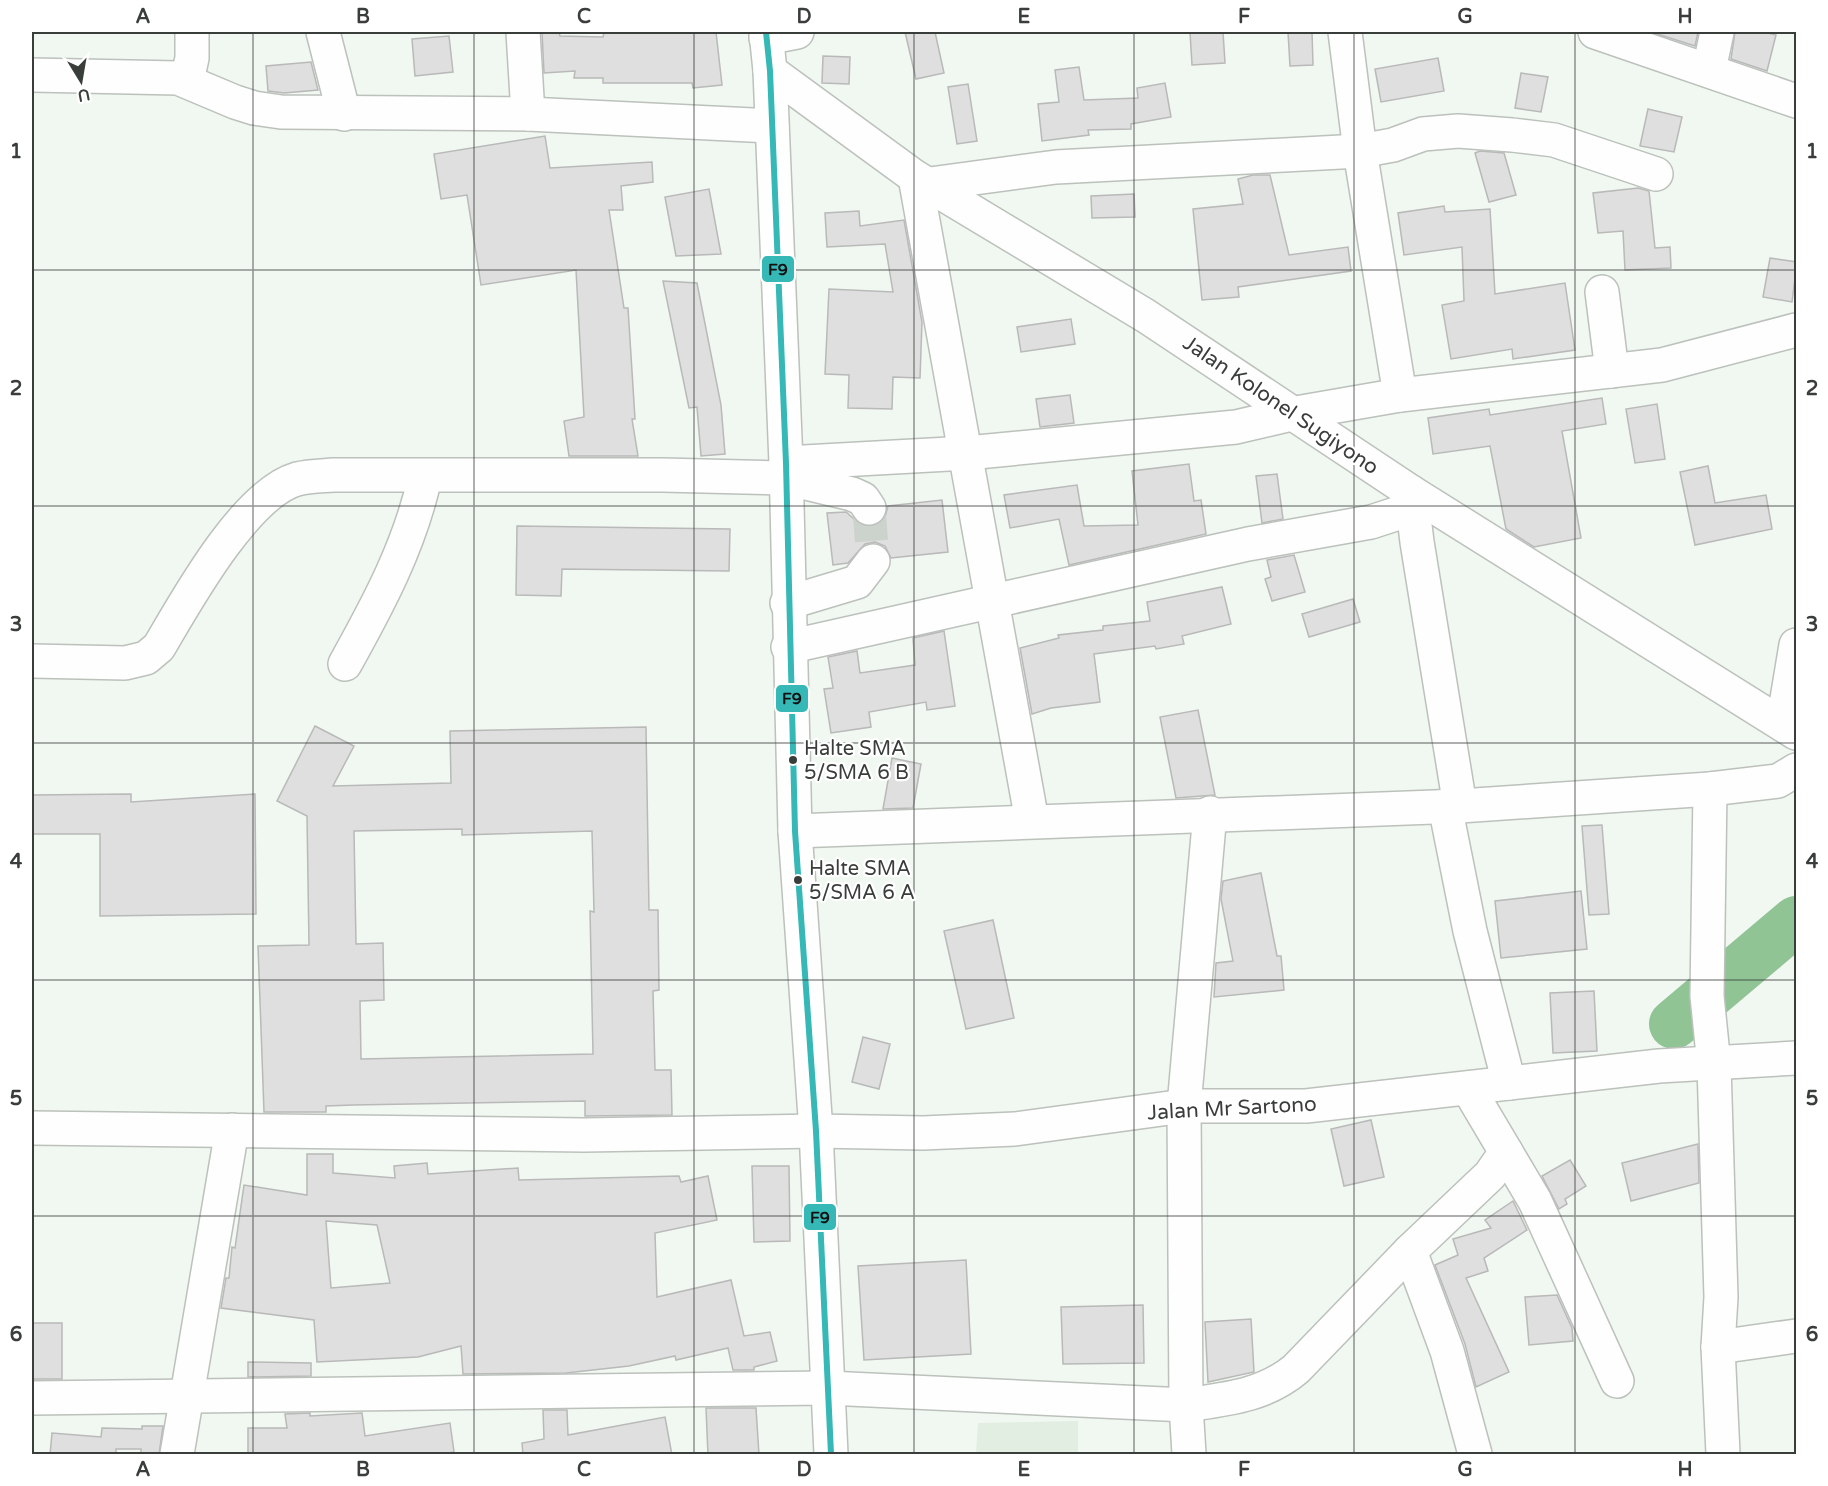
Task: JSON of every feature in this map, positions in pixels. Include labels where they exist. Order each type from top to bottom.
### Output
[{"type":"street","points":[[187,81],[192,58],[192,32]]},
{"type":"street","points":[[323,32],[344,114]]},
{"type":"street","points":[[523,32],[528,114]]},
{"type":"street","points":[[1345,32],[1360,152],[1400,395]]},
{"type":"street","points":[[1595,32],[1797,101]]},
{"type":"street","points":[[1709,70],[1717,32]]},
{"type":"street","points":[[776,34],[770,71],[785,470],[788,647],[795,831],[816,1131],[831,1455]]},
{"type":"street","name":"Jalan Kolonel Sugiyono","points":[[770,71],[922,180],[1146,316],[1296,413],[1413,500],[1790,728]]},
{"type":"street","points":[[32,75],[164,76],[187,81],[254,108],[344,114],[528,114],[772,126]]},
{"type":"street","points":[[1032,821],[967,453],[922,180],[1056,167],[1360,152],[1423,134],[1458,131],[1554,140],[1656,174]]},
{"type":"street","points":[[1602,292],[1612,371]]},
{"type":"street","points":[[32,661],[39,659],[125,663],[146,658],[159,647],[226,541],[266,495],[296,479],[334,475],[425,477],[785,470],[1236,427],[1296,413],[1400,395],[1682,361],[1797,330]]},
{"type":"street","points":[[785,470],[852,494],[863,499],[869,508]]},
{"type":"street","points":[[345,664],[400,561],[418,508],[425,477]]},
{"type":"street","points":[[788,647],[1248,544],[1371,522],[1413,500],[1470,931],[1509,1083]]},
{"type":"street","points":[[787,603],[857,582],[873,561]]},
{"type":"street","points":[[1790,728],[1797,645]]},
{"type":"street","points":[[795,831],[1210,813],[1452,806],[1710,789],[1790,775]]},
{"type":"street","points":[[1710,789],[1707,996],[1713,1050],[1721,1297],[1718,1347],[1723,1451]]},
{"type":"street","points":[[1189,1455],[1186,1405],[1184,1106],[1210,813]]},
{"type":"street","name":"Jalan Mr Sartono","points":[[32,1128],[584,1135],[816,1131],[923,1133],[1015,1129],[1184,1106],[1306,1106],[1659,1066],[1713,1050],[1797,1058]]},
{"type":"street","points":[[1468,1088],[1535,1201],[1617,1381]]},
{"type":"street","points":[[177,1455],[232,1130]]},
{"type":"street","points":[[32,1398],[828,1388],[1186,1405],[1236,1397],[1279,1383],[1410,1251],[1490,1175],[1506,1152]]},
{"type":"street","points":[[1410,1251],[1443,1340],[1475,1455]]},
{"type":"street","points":[[1718,1347],[1797,1336]]},
{"type":"shaded area","points":[[1078,1421],[1078,1454],[976,1454],[978,1423]]},
{"type":"building","points":[[542,32],[559,32],[560,36],[603,37],[604,32],[716,32],[722,85],[693,88],[692,83],[603,83],[603,78],[574,78],[575,71],[544,73]]},
{"type":"building","points":[[905,32],[935,32],[944,73],[916,79]]},
{"type":"building","points":[[1190,32],[1223,32],[1225,63],[1192,65]]},
{"type":"building","points":[[1288,32],[1312,32],[1313,65],[1290,66]]},
{"type":"building","points":[[1651,32],[1698,32],[1695,46]]},
{"type":"building","points":[[1735,32],[1764,32],[1776,35],[1767,71],[1731,59]]},
{"type":"building","points":[[449,36],[453,72],[415,76],[412,39]]},
{"type":"building","points":[[823,56],[850,57],[849,84],[822,83]]},
{"type":"building","points":[[1438,58],[1444,91],[1381,102],[1375,69]]},
{"type":"building","points":[[311,62],[318,90],[284,93],[268,91],[266,66]]},
{"type":"building","points":[[1079,67],[1084,100],[1138,98],[1137,88],[1165,83],[1171,117],[1131,124],[1131,129],[1088,130],[1089,135],[1042,141],[1038,104],[1059,102],[1055,70]]},
{"type":"building","points":[[1521,73],[1548,77],[1541,112],[1515,108]]},
{"type":"building","points":[[968,84],[977,141],[957,144],[948,87]]},
{"type":"building","points":[[1648,109],[1682,117],[1674,152],[1640,146]]},
{"type":"building","points":[[545,136],[550,168],[652,162],[653,182],[621,186],[623,210],[609,210],[624,308],[628,308],[635,419],[632,419],[638,456],[569,456],[564,421],[584,417],[576,270],[481,285],[467,195],[441,199],[434,154]]},
{"type":"building","points":[[1480,151],[1504,153],[1516,195],[1489,202],[1475,153]]},
{"type":"building","points":[[1253,175],[1270,175],[1289,255],[1348,247],[1351,271],[1238,287],[1239,297],[1202,300],[1193,209],[1243,204],[1238,179]]},
{"type":"building","points":[[1638,188],[1649,191],[1655,248],[1670,247],[1671,268],[1625,270],[1623,231],[1598,233],[1593,193]]},
{"type":"building","points":[[709,189],[721,254],[676,256],[665,197]]},
{"type":"building","points":[[1134,194],[1135,217],[1092,218],[1091,196]]},
{"type":"building","points":[[1444,206],[1445,212],[1490,209],[1495,294],[1565,283],[1575,350],[1513,359],[1512,349],[1451,359],[1442,305],[1464,301],[1462,247],[1404,255],[1398,213]]},
{"type":"building","points":[[859,211],[860,226],[904,220],[922,322],[920,378],[893,377],[892,409],[848,408],[849,375],[825,374],[829,289],[893,292],[885,244],[827,247],[825,213]]},
{"type":"building","points":[[1770,258],[1797,262],[1792,302],[1763,297]]},
{"type":"building","points":[[663,281],[697,283],[721,405],[725,454],[701,456],[697,407],[689,408]]},
{"type":"building","points":[[1071,319],[1075,344],[1021,352],[1017,327]]},
{"type":"building","points":[[1070,395],[1074,423],[1040,427],[1036,399]]},
{"type":"building","points":[[1602,398],[1606,424],[1562,431],[1581,538],[1534,547],[1506,529],[1490,446],[1433,454],[1428,418],[1489,409],[1490,415]]},
{"type":"building","points":[[1657,404],[1665,459],[1635,463],[1626,409]]},
{"type":"building","points":[[1189,464],[1194,501],[1201,500],[1206,534],[1069,565],[1059,519],[1010,528],[1004,495],[1077,485],[1084,526],[1138,525],[1132,471]]},
{"type":"building","points":[[1708,466],[1715,503],[1766,495],[1772,529],[1695,545],[1680,472]]},
{"type":"building","points":[[1277,474],[1283,519],[1262,523],[1256,476]]},
{"type":"building","points":[[942,500],[948,552],[891,558],[885,546],[875,542],[865,544],[848,563],[833,565],[827,513],[846,512],[860,524],[871,527],[879,524],[885,517],[888,506]]},
{"type":"building","points":[[517,526],[730,529],[729,571],[562,569],[561,596],[516,595]]},
{"type":"building","points":[[1294,555],[1305,592],[1272,601],[1265,579],[1271,577],[1267,560]]},
{"type":"building","points":[[1222,587],[1231,624],[1182,636],[1184,644],[1156,649],[1155,646],[1094,654],[1100,702],[1051,708],[1032,714],[1020,648],[1059,638],[1058,635],[1103,630],[1103,626],[1150,621],[1147,602]]},
{"type":"building","points":[[1353,599],[1360,622],[1309,637],[1302,614]]},
{"type":"building","points":[[944,631],[955,706],[927,710],[926,702],[869,712],[871,727],[831,733],[824,689],[833,688],[828,657],[857,651],[860,673],[915,665],[913,638]]},
{"type":"building","points":[[1198,710],[1215,795],[1176,798],[1160,717]]},
{"type":"building","points":[[315,726],[354,746],[333,786],[451,783],[450,731],[646,727],[649,910],[658,910],[659,990],[653,991],[655,1070],[671,1070],[672,1115],[585,1116],[585,1101],[353,1105],[326,1106],[326,1112],[264,1112],[258,946],[309,945],[307,816],[277,801]],"holes":[[[462,829],[462,835],[592,831],[594,912],[590,911],[593,1054],[361,1059],[360,1001],[384,1000],[383,943],[356,944],[354,831]]]},
{"type":"building","points":[[892,758],[921,764],[913,808],[883,809]]},
{"type":"building","points":[[131,794],[131,802],[255,794],[256,914],[100,916],[100,834],[32,834],[32,795]]},
{"type":"building","points":[[1602,825],[1609,914],[1589,915],[1582,826]]},
{"type":"building","points":[[1261,873],[1277,956],[1281,956],[1284,990],[1214,997],[1216,963],[1233,961],[1221,899],[1223,881]]},
{"type":"building","points":[[1581,891],[1587,949],[1501,958],[1495,901]]},
{"type":"building","points":[[993,920],[1014,1018],[966,1029],[944,931]]},
{"type":"building","points":[[1594,991],[1597,1051],[1553,1053],[1550,993]]},
{"type":"building","points":[[863,1037],[890,1044],[879,1089],[852,1082]]},
{"type":"building","points":[[1371,1120],[1384,1177],[1344,1186],[1331,1129]]},
{"type":"building","points":[[1698,1144],[1699,1183],[1631,1201],[1622,1163]]},
{"type":"building","points":[[307,1154],[333,1154],[333,1173],[395,1178],[394,1166],[427,1163],[428,1174],[518,1168],[519,1180],[679,1176],[681,1182],[708,1176],[717,1220],[655,1233],[657,1297],[731,1280],[744,1336],[770,1332],[777,1361],[754,1367],[754,1370],[733,1370],[728,1348],[676,1360],[675,1356],[629,1366],[566,1373],[463,1374],[461,1346],[418,1357],[317,1362],[314,1320],[221,1308],[226,1278],[229,1278],[232,1247],[235,1248],[244,1185],[307,1195]],"holes":[[[326,1221],[377,1225],[390,1283],[331,1288]]]},
{"type":"building","points":[[1570,1160],[1586,1186],[1565,1199],[1567,1204],[1559,1209],[1542,1176]]},
{"type":"building","points":[[752,1166],[789,1166],[790,1241],[754,1242]]},
{"type":"building","points":[[1513,1201],[1527,1230],[1484,1258],[1488,1271],[1466,1278],[1509,1372],[1476,1387],[1465,1344],[1435,1265],[1458,1255],[1453,1239],[1491,1228],[1485,1220]]},
{"type":"building","points":[[966,1260],[971,1354],[864,1360],[858,1266]]},
{"type":"building","points":[[1557,1295],[1572,1328],[1573,1341],[1529,1345],[1525,1297]]},
{"type":"building","points":[[1143,1305],[1144,1363],[1063,1364],[1061,1307]]},
{"type":"building","points":[[1251,1319],[1254,1372],[1208,1382],[1205,1322]]},
{"type":"building","points":[[32,1323],[62,1323],[62,1379],[32,1379]]},
{"type":"building","points":[[248,1362],[311,1363],[311,1376],[248,1377]]},
{"type":"building","points":[[706,1408],[756,1408],[759,1455],[708,1455]]},
{"type":"building","points":[[543,1410],[567,1410],[568,1435],[665,1417],[672,1455],[523,1455],[522,1443],[544,1439]]},
{"type":"building","points":[[310,1413],[310,1416],[362,1413],[365,1436],[450,1423],[454,1452],[437,1455],[248,1455],[248,1428],[287,1428],[285,1414]]},
{"type":"building","points":[[142,1426],[163,1426],[159,1454],[141,1454],[141,1449],[116,1449],[116,1455],[50,1455],[52,1433],[101,1437],[102,1428],[142,1429]]},
{"type":"waterway","points":[[1674,1024],[1796,921]]},
{"type":"tunnel","points":[[869,508],[873,561]]},
{"type":"transit line","name":"F9","points":[[766,32],[770,71],[786,463],[795,831],[816,1131],[831,1454]]},
{"type":"place","name":"Halte SMA 5/SMA 6 B","points":[[793,760]]},
{"type":"place","name":"Halte SMA 5/SMA 6 A","points":[[798,880]]}]
